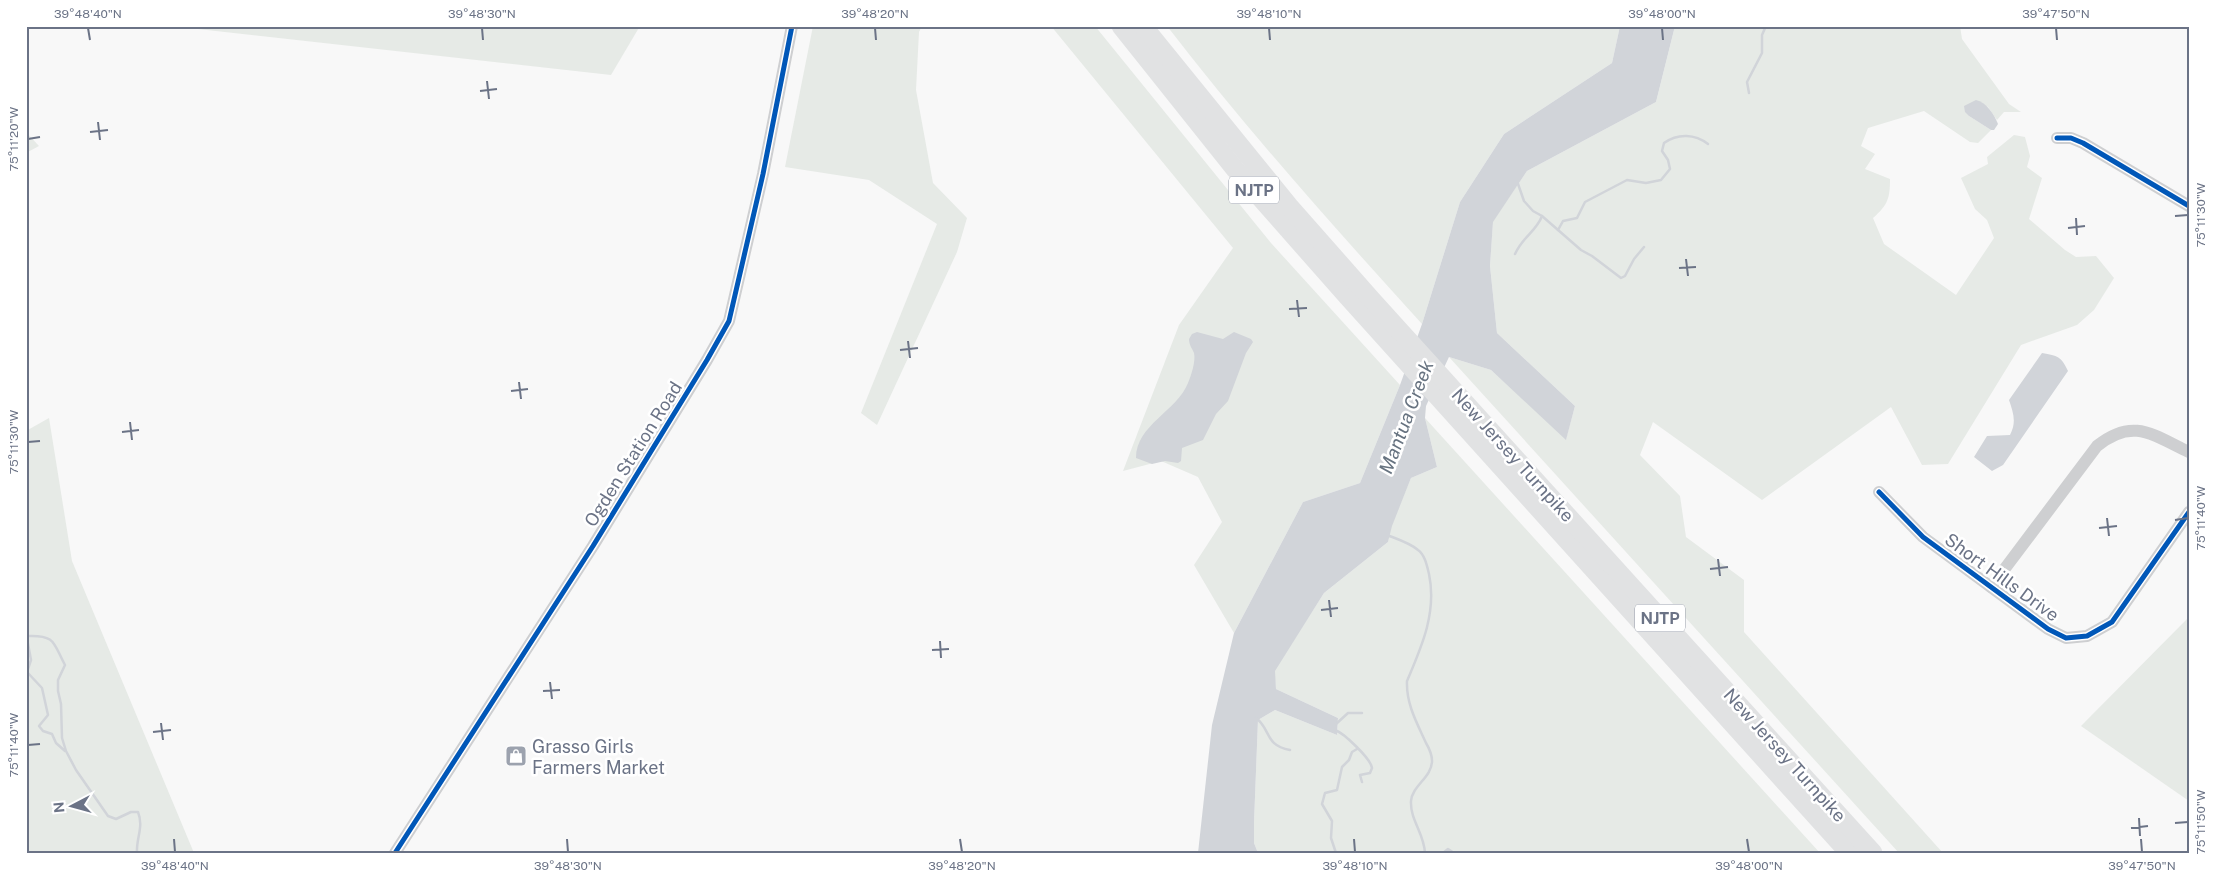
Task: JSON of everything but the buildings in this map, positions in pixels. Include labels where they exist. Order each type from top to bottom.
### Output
[{"type":"highway","name":"New Jersey Turnpike","points":[[1121,26],[1235,169],[1398,340],[1448,384],[1873,853]]},
{"type":"highway","name":"New Jersey Turnpike","points":[[1143,26],[1398,340],[1441,401],[1849,853]]},
{"type":"street","name":"Ogden Station Road","points":[[395,853],[593,546],[708,360],[729,321],[762,182],[792,26]]},
{"type":"street","points":[[2056,138],[2071,138],[2083,142],[2189,206]]},
{"type":"street","points":[[1991,587],[2097,446],[2111,435],[2131,430],[2153,434],[2189,452]]},
{"type":"street","name":"Short Hills Drive","points":[[1878,492],[1923,537],[2048,629],[2066,638],[2087,636],[2112,622],[2189,512]]},
{"type":"shaded area","points":[[195,26],[640,26],[611,75],[198,29]]},
{"type":"shaded area","points":[[813,26],[922,26],[919,32],[916,90],[933,183],[967,218],[957,252],[877,425],[861,413],[937,224],[869,180],[785,167]]},
{"type":"shaded area","points":[[1051,26],[1095,26],[1271,243],[1400,385],[1360,483],[1303,502],[1234,633],[1194,565],[1222,522],[1198,477],[1161,461],[1123,471],[1179,325],[1233,248]]},
{"type":"shaded area","points":[[1167,26],[1620,26],[1612,63],[1504,134],[1460,202],[1422,324],[1324,215],[1197,65]]},
{"type":"shaded area","points":[[1675,26],[1960,26],[1962,39],[2009,104],[2021,112],[2004,112],[1997,120],[1988,107],[1983,104],[1969,116],[1991,130],[1978,143],[1970,142],[1924,111],[1868,128],[1861,146],[1875,154],[1865,169],[1890,179],[1887,201],[1873,218],[1884,244],[1956,295],[1994,238],[1987,220],[1975,209],[1961,178],[1988,164],[1987,157],[2014,135],[2025,137],[2030,156],[2027,167],[2042,178],[2029,219],[2076,257],[2096,256],[2114,278],[2094,310],[2077,325],[2021,345],[1948,464],[1922,465],[1891,407],[1762,500],[1653,422],[1640,455],[1680,496],[1686,537],[1744,580],[1744,632],[1943,853],[1899,853],[1449,357],[1491,370],[1566,439],[1575,406],[1497,333],[1490,266],[1493,221],[1527,171],[1656,102]]},
{"type":"shaded area","points":[[26,132],[39,146],[26,153]]},
{"type":"shaded area","points":[[49,418],[72,561],[194,853],[26,853],[26,431]]},
{"type":"shaded area","points":[[1425,418],[1820,853],[1258,853],[1254,843],[1254,823],[1258,720],[1275,710],[1337,735],[1338,718],[1276,689],[1274,671],[1324,593],[1388,542],[1391,526],[1411,478],[1437,467]]},
{"type":"shaded area","points":[[2189,617],[2189,801],[2081,726]]},
{"type":"water","name":"Mantua Creek","points":[[1620,26],[1675,26],[1656,102],[1527,171],[1493,222],[1490,266],[1497,333],[1575,406],[1566,440],[1491,370],[1449,357],[1426,406],[1425,418],[1437,467],[1411,478],[1392,526],[1388,542],[1324,593],[1275,671],[1276,689],[1338,718],[1337,735],[1275,710],[1258,720],[1254,843],[1258,853],[1198,853],[1212,725],[1234,633],[1303,502],[1360,483],[1400,385],[1422,324],[1460,202],[1504,134],[1612,63]]},
{"type":"water","points":[[1976,100],[1986,106],[1994,116],[1998,124],[1994,130],[1991,130],[1965,112],[1964,106]]},
{"type":"water","points":[[1197,332],[1223,339],[1234,332],[1251,339],[1253,342],[1246,353],[1228,401],[1216,414],[1203,440],[1182,448],[1181,461],[1178,463],[1165,461],[1152,464],[1136,458],[1138,446],[1143,436],[1183,393],[1188,383],[1194,360],[1194,353],[1189,339],[1192,334]]},
{"type":"water","points":[[2042,353],[2058,358],[2063,362],[2068,371],[2003,465],[1992,471],[1974,457],[1987,436],[2010,435],[2014,421],[2009,400]]},
{"type":"waterway","points":[[1749,93],[1747,82],[1762,53],[1762,35],[1766,26]]},
{"type":"waterway","points":[[1558,230],[1563,221],[1577,218],[1585,202],[1627,180],[1646,183],[1661,180],[1670,169],[1668,160],[1662,151],[1664,143],[1669,140],[1686,136],[1698,138],[1708,144]]},
{"type":"waterway","points":[[1517,181],[1524,201],[1533,211],[1542,216],[1581,250],[1621,278],[1625,276],[1634,259],[1644,247]]},
{"type":"waterway","points":[[1515,254],[1542,216]]},
{"type":"waterway","points":[[1387,535],[1407,543],[1420,552],[1426,564],[1431,588],[1430,615],[1427,629],[1407,681],[1410,705],[1432,759],[1429,772],[1415,791],[1411,801],[1411,808],[1425,853]]},
{"type":"waterway","points":[[26,633],[31,660],[27,672],[42,688],[48,715],[39,726],[43,731],[52,734],[56,743],[65,751]]},
{"type":"waterway","points":[[28,636],[49,639],[58,651],[65,665],[58,680],[58,691],[61,704],[62,738],[66,751],[76,770],[108,816],[116,819],[131,812],[138,812],[140,828],[137,853]]},
{"type":"waterway","points":[[1336,724],[1348,713],[1362,713]]},
{"type":"waterway","points":[[1256,718],[1261,722],[1272,741],[1282,748],[1290,750]]},
{"type":"waterway","points":[[1335,730],[1356,747],[1370,764],[1372,768],[1370,773],[1360,775],[1362,782]]},
{"type":"waterway","points":[[1336,853],[1331,838],[1332,821],[1322,804],[1325,793],[1337,790],[1342,767],[1349,760],[1352,752],[1357,749]]},
{"type":"waterway","points":[[1443,853],[1448,849],[1454,853]]},
{"type":"cycle path","points":[[395,853],[593,546],[729,321],[763,174],[792,26]]},
{"type":"cycle path","points":[[2057,138],[2071,138],[2083,143],[2189,206]]},
{"type":"cycle path","points":[[1879,492],[1923,537],[2048,629],[2066,638],[2087,636],[2112,622],[2189,512]]},
{"type":"place","name":"Grasso Girls Farmers Market","points":[[516,756]]}]
